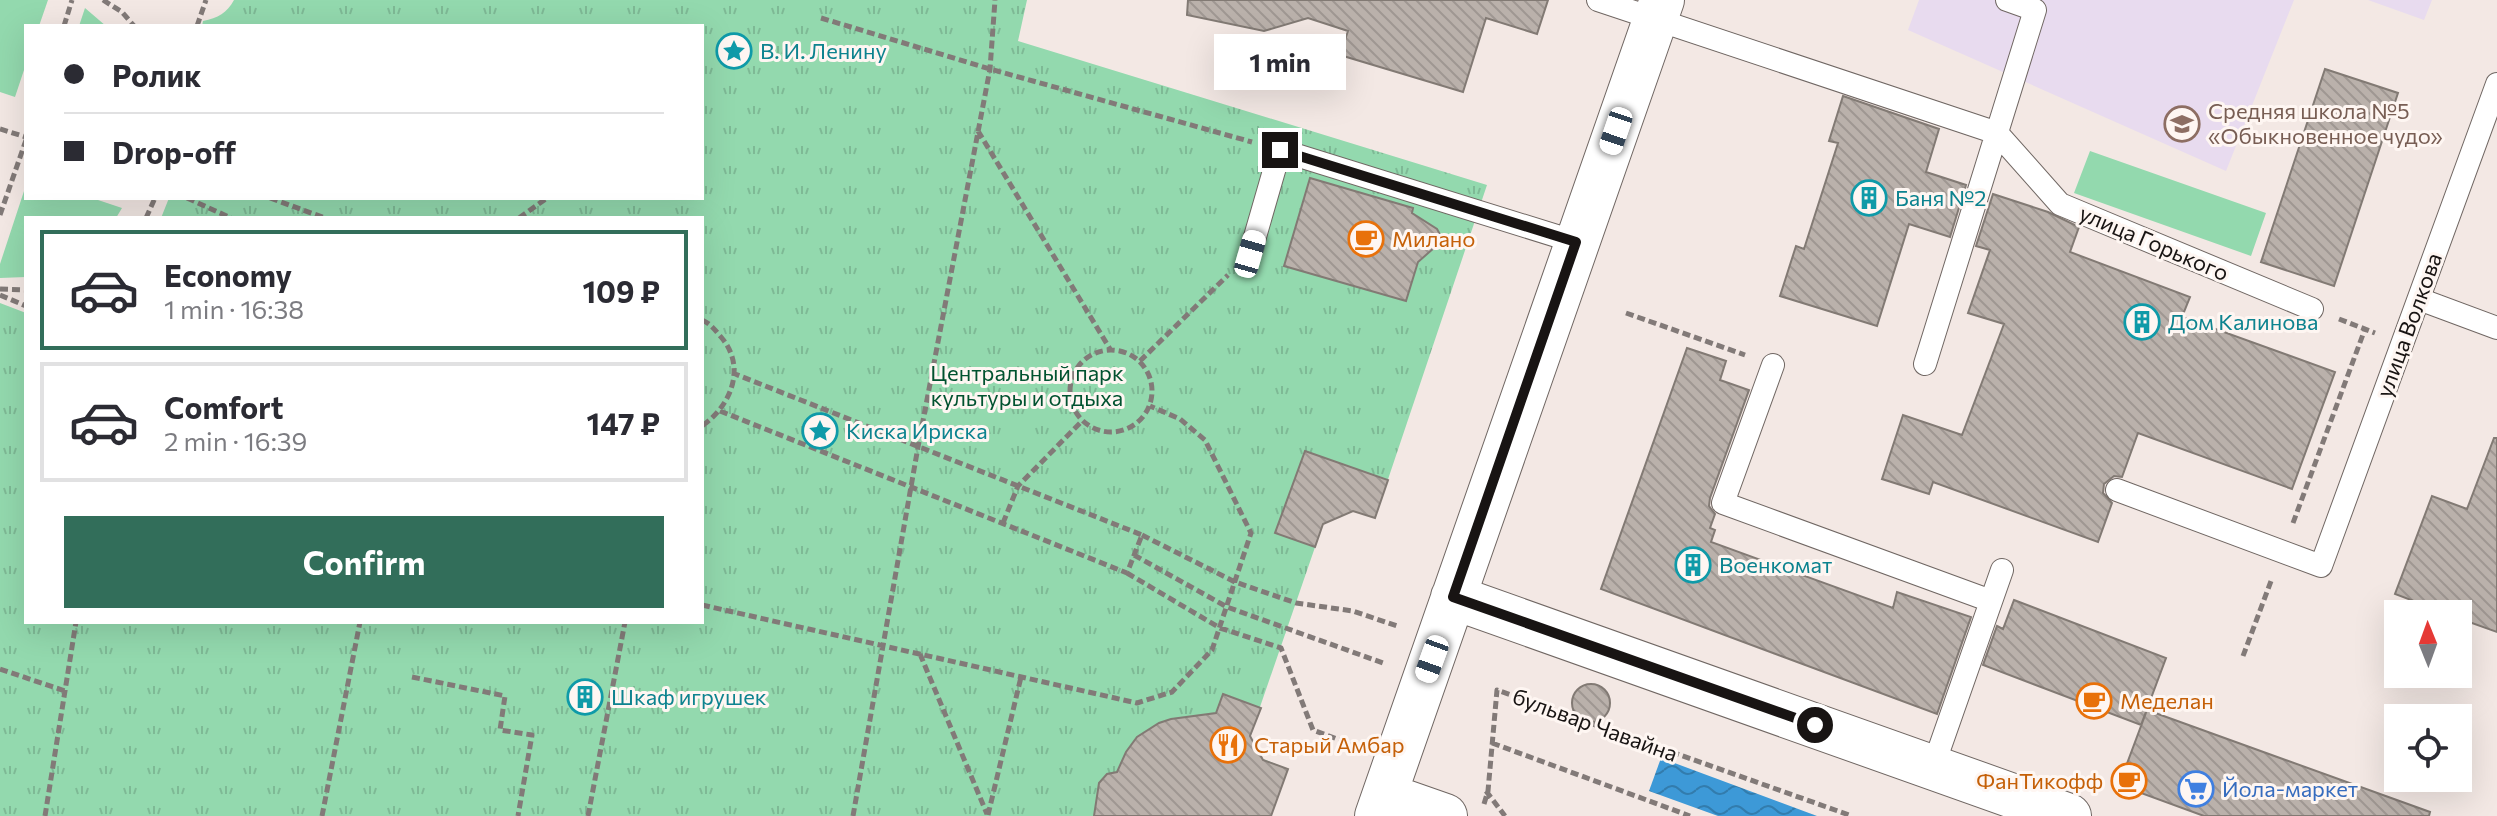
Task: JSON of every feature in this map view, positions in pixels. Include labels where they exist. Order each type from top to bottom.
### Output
[{"type":"main road","points":[[1460,802],[1386,790],[1659,10]]},
{"type":"main road","points":[[1453,597],[2069,816]]},
{"type":"lane","name":"улица Горького","points":[[1598,0],[1659,10],[1997,133],[2060,204],[2312,309]]},
{"type":"lane","points":[[1925,364],[2035,10],[2007,0]]},
{"type":"lane","name":"улица Волкова","points":[[2282,552],[2321,566],[2497,84]]},
{"type":"lane","points":[[1250,254],[1280,150],[1576,242]]},
{"type":"lane","points":[[2419,299],[2497,328]]},
{"type":"lane","points":[[1773,365],[1723,503],[1991,601]]},
{"type":"lane","points":[[2117,490],[2282,552]]},
{"type":"lane","points":[[1933,767],[2002,570]]},
{"type":"path","points":[[65,24],[72,0]]},
{"type":"path","points":[[103,0],[122,12],[132,24]]},
{"type":"path","points":[[198,24],[206,0]]},
{"type":"path","points":[[853,816],[918,447],[990,69],[995,0]]},
{"type":"path","points":[[821,18],[1280,150]]},
{"type":"path","points":[[0,129],[24,137]]},
{"type":"path","points":[[978,130],[1110,349]]},
{"type":"path","points":[[0,215],[24,144]]},
{"type":"path","points":[[191,200],[227,216]]},
{"type":"path","points":[[276,200],[320,216]]},
{"type":"path","points":[[522,216],[544,200]]},
{"type":"path","points":[[1140,361],[1250,254]]},
{"type":"path","points":[[0,292],[24,290]]},
{"type":"path","points":[[0,292],[24,305]]},
{"type":"path","points":[[2312,309],[2402,344]]},
{"type":"path","points":[[1626,313],[1773,365]]},
{"type":"path","points":[[704,321],[728,345],[735,374],[731,394],[720,411],[704,424]]},
{"type":"path","points":[[2243,656],[2365,329]]},
{"type":"path","points":[[1110,349],[1127,352],[1140,361],[1149,374],[1153,390],[1150,406],[1141,420],[1127,429],[1111,432],[1095,429],[1082,421],[1072,407],[1069,391],[1072,375],[1081,361],[1095,352],[1110,349]]},
{"type":"path","points":[[735,374],[1142,535],[1127,573]]},
{"type":"path","points":[[704,605],[1137,703],[1172,692],[1212,650],[1251,533],[1205,440],[1180,419],[1150,406]]},
{"type":"path","points":[[720,411],[1127,573],[1220,628],[1281,648],[1313,730],[1386,790]]},
{"type":"path","points":[[1003,523],[1018,486],[1082,421]]},
{"type":"path","points":[[1134,555],[1227,607],[1388,665]]},
{"type":"path","points":[[45,816],[76,624]]},
{"type":"path","points":[[322,816],[360,624]]},
{"type":"path","points":[[588,816],[625,624]]},
{"type":"path","points":[[920,654],[988,815]]},
{"type":"path","points":[[0,669],[65,691]]},
{"type":"path","points":[[412,677],[505,696],[500,730],[532,735],[518,816]]},
{"type":"path","points":[[988,815],[1021,677]]},
{"type":"path","name":"бульвар Чавайна","points":[[1492,743],[1497,690],[1852,816]]},
{"type":"path","points":[[1505,816],[1488,791],[1492,743],[1690,816]]},
{"type":"path","points":[[1460,802],[1488,791]]},
{"type":"shaded area","name":"Средняя школа №5 «Обыкновенное чудо»","points":[[1919,0],[2294,0],[2226,171],[1908,30]]},
{"type":"shaded area","points":[[2368,0],[2432,0],[2424,20]]},
{"type":"green space","points":[[0,0],[48,0],[40,24],[24,24],[24,70],[15,97],[0,92]]},
{"type":"green space","name":"Центральный парк культуры и отдыха","points":[[234,0],[1027,0],[1018,41],[1487,185],[1375,518],[1353,511],[1323,524],[1250,736],[1263,759],[1288,769],[1271,816],[0,816],[0,303],[24,312],[24,624],[704,624],[704,216],[162,216],[168,200],[704,200],[704,24],[202,24],[225,12]]},
{"type":"green space","points":[[85,8],[104,24],[80,24]]},
{"type":"green space","points":[[2090,151],[2266,213],[2251,256],[2074,193]]},
{"type":"green space","points":[[24,191],[24,200],[98,200],[122,208],[117,216],[24,216],[24,277],[0,278],[0,264]]},
{"type":"water","points":[[1661,758],[1817,816],[1718,816],[1649,791]]},
{"type":"building","points":[[1188,0],[1548,0],[1537,34],[1486,18],[1463,92],[1340,55],[1348,31],[1308,18],[1264,31],[1187,15]]},
{"type":"building","points":[[2325,69],[2398,93],[2334,286],[2261,262]]},
{"type":"building","name":"Баня №2","points":[[1843,96],[1939,129],[1926,172],[1966,185],[1950,237],[1909,224],[1877,326],[1780,296],[1796,246],[1804,249],[1838,143],[1829,141]]},
{"type":"building","name":"Милано","points":[[1310,178],[1413,208],[1412,213],[1437,229],[1443,240],[1418,262],[1406,301],[1284,266]]},
{"type":"building","points":[[1993,194],[2048,212],[2079,227],[2070,252],[2190,297],[2182,317],[2335,372],[2292,489],[2138,433],[2122,477],[2114,476],[2104,484],[2103,493],[2112,503],[2098,542],[1933,482],[1929,494],[1882,479],[1903,415],[1962,435],[2004,324],[1968,313],[1990,250],[1976,246]]},
{"type":"building","name":"Военкомат","points":[[1687,348],[1726,361],[1720,380],[1749,390],[1710,498],[1709,506],[1715,514],[1710,528],[1715,530],[1711,542],[1893,608],[1897,592],[1971,617],[1937,714],[1601,589]]},
{"type":"building","points":[[2494,438],[2497,438],[2497,632],[2472,623],[2472,600],[2411,600],[2395,594],[2432,496],[2467,509]]},
{"type":"building","points":[[1305,451],[1388,480],[1375,518],[1353,511],[1323,524],[1315,547],[1275,533]]},
{"type":"building","points":[[2014,600],[2166,658],[2141,725],[1983,665],[1997,626],[2003,629]]},
{"type":"building","points":[[1591,684],[1604,690],[1610,703],[1604,716],[1591,722],[1578,716],[1572,703],[1578,690]]},
{"type":"building","points":[[1223,694],[1261,708],[1250,736],[1263,760],[1288,769],[1271,816],[1094,816],[1099,783],[1107,774],[1117,772],[1137,737],[1171,719],[1216,713]]},
{"type":"building","points":[[2147,710],[2430,812],[2429,816],[2204,816],[2119,785]]},
{"type":"place","name":"В. И. Ленину","points":[[734,51]]},
{"type":"place","name":"Средняя школа №5 «Обыкновенное чудо»","points":[[2182,124]]},
{"type":"place","name":"Баня №2","points":[[1869,198]]},
{"type":"place","name":"Милано","points":[[1366,239]]},
{"type":"place","name":"Дом Калинова","points":[[2142,322]]},
{"type":"place","name":"Киска Ириска","points":[[820,431]]},
{"type":"place","name":"Военкомат","points":[[1693,565]]},
{"type":"place","name":"Шкаф игрушек","points":[[585,697]]},
{"type":"place","name":"Меделан","points":[[2094,701]]},
{"type":"place","name":"Старый Амбар","points":[[1228,745]]},
{"type":"place","name":"ФанТикофф","points":[[2129,781]]},
{"type":"place","name":"Йола-маркет","points":[[2196,789]]},
{"type":"route","points":[[1280,150],[1576,242],[1453,597],[1815,725]]}]
